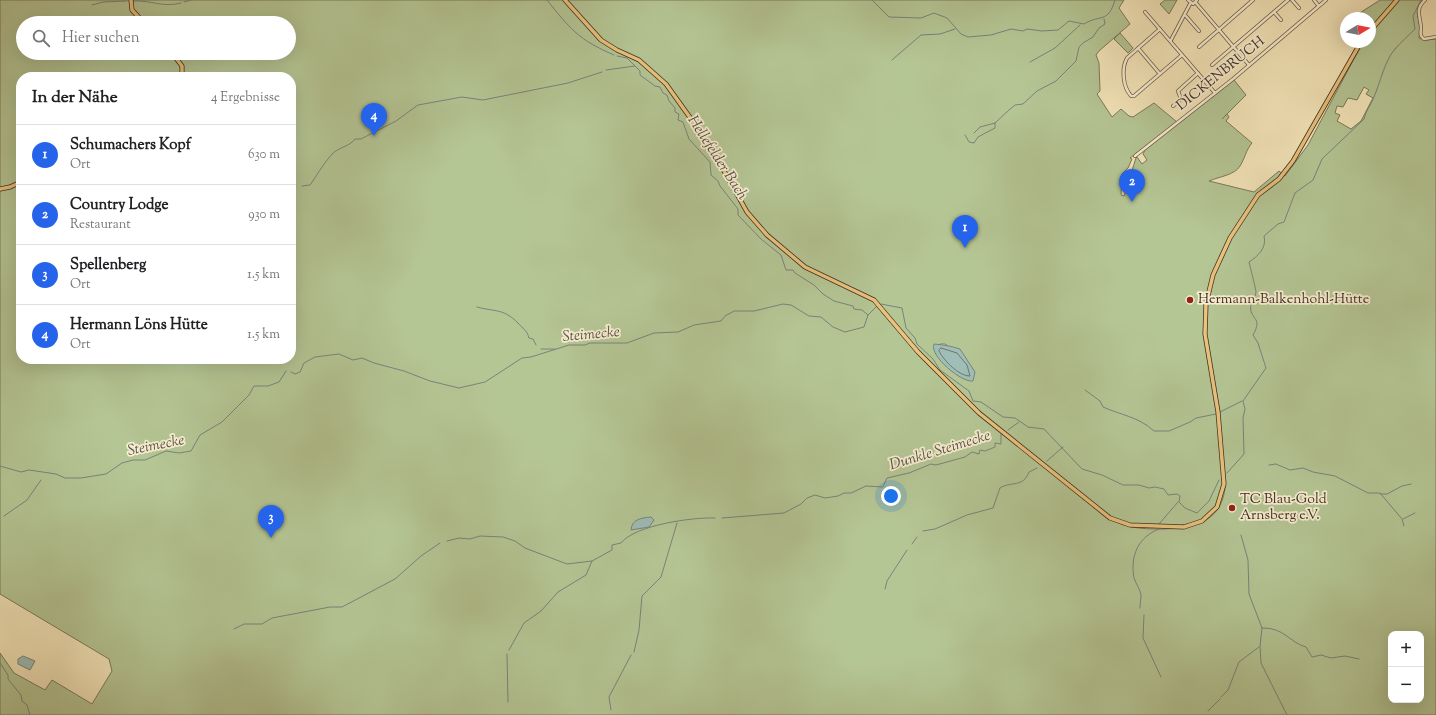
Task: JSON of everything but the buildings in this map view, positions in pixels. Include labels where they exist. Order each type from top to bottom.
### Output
[{"type":"main road","points":[[131,0],[132,10],[138,16]]},
{"type":"main road","points":[[565,0],[601,40],[617,50],[639,60],[666,84],[710,144],[747,212],[766,235],[805,267],[874,300],[918,352],[979,413],[1110,518],[1130,525],[1164,528],[1190,526],[1207,518],[1217,507],[1224,484],[1218,412],[1205,334],[1206,304],[1213,275],[1230,238],[1249,207],[1258,195],[1279,179],[1293,161],[1358,48]]},
{"type":"main road","points":[[1376,24],[1397,0]]},
{"type":"main road","points":[[177,60],[182,66],[182,72]]},
{"type":"main road","points":[[0,189],[16,184]]},
{"type":"street","points":[[1170,40],[1186,14],[1190,4],[1188,0]]},
{"type":"street","points":[[1198,47],[1253,0]]},
{"type":"street","points":[[1212,65],[1288,0]]},
{"type":"street","points":[[1292,0],[1299,8]]},
{"type":"street","points":[[1314,0],[1318,5]]},
{"type":"street","name":"DICKENBRUCH","points":[[1135,156],[1216,93],[1318,5],[1326,0]]},
{"type":"street","points":[[1425,0],[1421,4],[1418,12],[1420,34],[1424,39],[1436,37]]},
{"type":"street","points":[[1190,4],[1196,2],[1249,65]]},
{"type":"street","points":[[1145,12],[1216,93]]},
{"type":"street","points":[[1274,12],[1281,20]]},
{"type":"street","points":[[1186,14],[1199,31]]},
{"type":"street","points":[[1160,29],[1125,61],[1124,85],[1131,96],[1134,96],[1182,55]]},
{"type":"street","points":[[1138,48],[1160,74]]},
{"type":"street","points":[[1173,106],[1182,98],[1178,91],[1198,73]]},
{"type":"green space","points":[[0,0],[1124,0],[1119,8],[1130,24],[1096,55],[1099,63],[1100,91],[1097,94],[1112,117],[1121,109],[1129,116],[1133,117],[1154,103],[1177,122],[1130,158],[1132,159],[1128,168],[1122,174],[1121,195],[1124,196],[1136,158],[1137,157],[1142,164],[1147,160],[1143,154],[1145,150],[1234,80],[1246,95],[1227,114],[1229,117],[1226,121],[1252,143],[1238,169],[1230,174],[1209,181],[1254,192],[1279,171],[1285,176],[1308,145],[1360,48],[1376,48],[1376,12],[1361,12],[1380,0],[1423,0],[1417,12],[1420,27],[1419,38],[1426,40],[1436,39],[1436,715],[0,715],[0,653],[14,673],[45,690],[52,680],[92,704],[112,671],[109,659],[0,594]],"holes":[[[1364,87],[1369,90],[1366,94],[1373,98],[1361,121],[1351,129],[1337,121],[1340,115],[1335,113],[1337,106],[1343,107],[1348,98],[1357,100]],[[940,344],[945,344],[966,358],[963,378],[944,364]],[[923,360],[975,408],[1111,517],[1131,524],[1172,527],[1199,522],[1216,507],[1223,484],[1223,463],[1225,488],[1222,500],[1217,510],[1211,517],[1193,526],[1171,529],[1153,529],[1128,526],[1116,522],[1110,519],[995,428]]]},
{"type":"green space","points":[[1165,0],[1177,0],[1169,14],[1160,4]]},
{"type":"green space","points":[[1120,33],[1133,48],[1128,53],[1114,39]]},
{"type":"water","points":[[934,344],[960,349],[975,372],[973,381],[962,378],[941,362],[936,355]]},
{"type":"water","points":[[651,517],[654,520],[649,527],[631,530],[635,521]]},
{"type":"water","points":[[23,656],[35,661],[30,670],[18,664],[18,659]]},
{"type":"waterway","points":[[184,2],[191,0]]},
{"type":"waterway","name":"Hellefelder Bach","points":[[547,0],[562,19],[583,39],[614,55]]},
{"type":"waterway","points":[[872,0],[889,17],[921,18],[934,13],[947,18],[961,34],[968,37],[991,35],[1011,29],[1023,31],[1027,29],[1042,31],[1058,30],[1069,21],[1084,24],[1106,16],[1112,8],[1115,0]]},
{"type":"waterway","name":"Hellefelder Bach","points":[[1227,473],[1244,454],[1243,418],[1245,409],[1243,401],[1266,368],[1258,343],[1253,335],[1257,324],[1252,313],[1251,304],[1256,292],[1249,262],[1256,257],[1263,248],[1265,240],[1264,236],[1278,224],[1284,222],[1295,193],[1313,180],[1322,159],[1364,119],[1391,54],[1415,29],[1413,16],[1421,0]]},
{"type":"waterway","points":[[92,5],[103,2],[127,1]]},
{"type":"waterway","points":[[133,1],[168,5],[181,3]]},
{"type":"waterway","points":[[974,133],[980,127],[995,123],[1015,105],[1023,104],[1037,91],[1056,81],[1076,61],[1079,47],[1093,37],[1099,28],[1105,24],[1104,19]]},
{"type":"waterway","points":[[1030,62],[1055,48],[1080,25]]},
{"type":"waterway","points":[[892,60],[921,35],[940,34],[955,29]]},
{"type":"waterway","name":"Hellefelder Bach","points":[[617,56],[627,58],[640,71],[640,75],[655,86],[660,87],[663,93],[667,95],[669,101],[675,108],[675,112],[679,114],[678,120],[683,122],[689,139],[710,162],[711,175],[718,181],[720,186],[738,209],[738,215],[761,239],[781,255],[786,270],[793,270],[834,301],[853,306],[854,309],[862,310],[868,315],[877,306]]},
{"type":"waterway","points":[[606,70],[635,66]]},
{"type":"waterway","points":[[302,186],[310,185],[332,154],[350,144],[355,139],[361,139],[396,121],[418,105],[462,97],[483,100],[568,83],[602,72]]},
{"type":"waterway","points":[[965,135],[969,142],[974,143],[978,137],[995,128],[995,123]]},
{"type":"waterway","name":"Steimecke","points":[[291,372],[295,374],[300,372],[304,363],[315,357],[339,354],[353,360],[362,358],[430,381],[459,388],[485,382],[522,358],[531,357],[569,345],[585,345],[590,343],[627,343],[654,333],[678,332],[694,325],[721,321],[725,316],[734,311],[754,311],[783,304],[791,305],[809,316],[821,317],[833,327],[845,332],[864,327],[868,315]]},
{"type":"waterway","name":"Hellefelder Bach","points":[[881,304],[902,308],[906,328],[915,338],[917,344],[933,359],[940,370],[969,391],[973,401],[981,402],[1003,417],[1015,418],[1028,427],[1044,429],[1082,469],[1102,475],[1123,485],[1139,485],[1149,488],[1155,487],[1164,489],[1168,495],[1177,494],[1180,496],[1179,502],[1185,508],[1197,513],[1209,501],[1219,480]]},
{"type":"waterway","points":[[477,307],[499,311],[513,318],[525,330],[529,338],[533,339],[536,345]]},
{"type":"waterway","name":"Steimecke","points":[[541,349],[555,349]]},
{"type":"waterway","name":"Steimecke","points":[[0,466],[21,472],[29,470],[56,474],[65,478],[81,478],[106,474],[122,463],[133,460],[145,460],[166,451],[179,453],[191,451],[200,435],[222,422],[249,395],[254,386],[268,386],[279,382],[286,371]]},
{"type":"waterway","points":[[1085,390],[1100,401],[1103,407],[1136,419],[1154,431],[1169,431],[1196,418],[1216,414]]},
{"type":"waterway","points":[[1220,412],[1242,401]]},
{"type":"waterway","name":"Dunkle Steimecke","points":[[1008,430],[1019,422]]},
{"type":"waterway","name":"Dunkle Steimecke","points":[[722,518],[784,513],[801,504],[807,498],[815,495],[825,498],[838,496],[844,493],[851,493],[866,486],[883,487],[887,478],[909,473],[931,464],[936,465],[965,457],[972,452],[979,454],[980,450],[985,451],[995,447],[995,443],[1001,444],[1001,434]]},
{"type":"waterway","points":[[1047,461],[1063,447]]},
{"type":"waterway","points":[[1269,465],[1276,464],[1290,470],[1303,468],[1313,472],[1335,476],[1368,493],[1380,493],[1402,519],[1404,526]]},
{"type":"waterway","points":[[923,531],[935,529],[967,515],[993,508],[1000,488],[1020,482],[1029,472],[1037,468]]},
{"type":"waterway","points":[[4,516],[27,500],[41,480]]},
{"type":"waterway","points":[[1380,494],[1387,494],[1402,486],[1411,484]]},
{"type":"waterway","points":[[1159,524],[1178,502]]},
{"type":"waterway","points":[[1403,519],[1415,513]]},
{"type":"waterway","name":"Dunkle Steimecke","points":[[447,541],[459,538],[470,539],[480,536],[503,537],[515,541],[525,548],[567,564],[592,561],[612,550],[612,545],[621,543],[638,531],[665,523],[715,518]]},
{"type":"waterway","points":[[634,652],[639,630],[642,596],[661,577],[677,523]]},
{"type":"waterway","points":[[1140,608],[1141,595],[1134,578],[1133,562],[1137,548],[1141,542],[1152,532],[1159,529]]},
{"type":"waterway","points":[[1241,535],[1248,560],[1249,594],[1262,628],[1260,646],[1261,663],[1287,715]]},
{"type":"waterway","points":[[912,544],[917,537]]},
{"type":"waterway","name":"Dunkle Steimecke","points":[[234,629],[244,624],[262,624],[272,618],[330,607],[342,607],[395,579],[421,556],[440,543]]},
{"type":"waterway","points":[[885,589],[887,581],[907,550]]},
{"type":"waterway","points":[[509,650],[524,623],[541,611],[558,592],[586,575],[592,561]]},
{"type":"waterway","points":[[1144,615],[1143,638],[1161,677]]},
{"type":"waterway","points":[[1262,628],[1276,630],[1300,645],[1306,647],[1312,657],[1321,655],[1331,658],[1345,656],[1359,659]]},
{"type":"waterway","points":[[1221,697],[1228,690],[1239,662],[1259,647]]},
{"type":"waterway","points":[[507,654],[508,702]]},
{"type":"waterway","points":[[611,710],[609,697],[631,655]]},
{"type":"waterway","points":[[0,663],[8,675],[8,679],[21,695],[22,701],[27,705],[30,715]]},
{"type":"waterway","points":[[1208,711],[1220,699]]},
{"type":"place","name":"Hermann Löns Hütte","points":[[374,136]]},
{"type":"place","name":"Country Lodge","points":[[1132,202]]},
{"type":"place","name":"Schumachers Kopf","points":[[965,248]]},
{"type":"place","name":"Hermann-Balkenhohl-Hütte","points":[[1190,300]]},
{"type":"place","name":"TC Blau-Gold Arnsberg e.V.","points":[[1232,508]]},
{"type":"place","name":"Spellenberg","points":[[271,538]]}]
